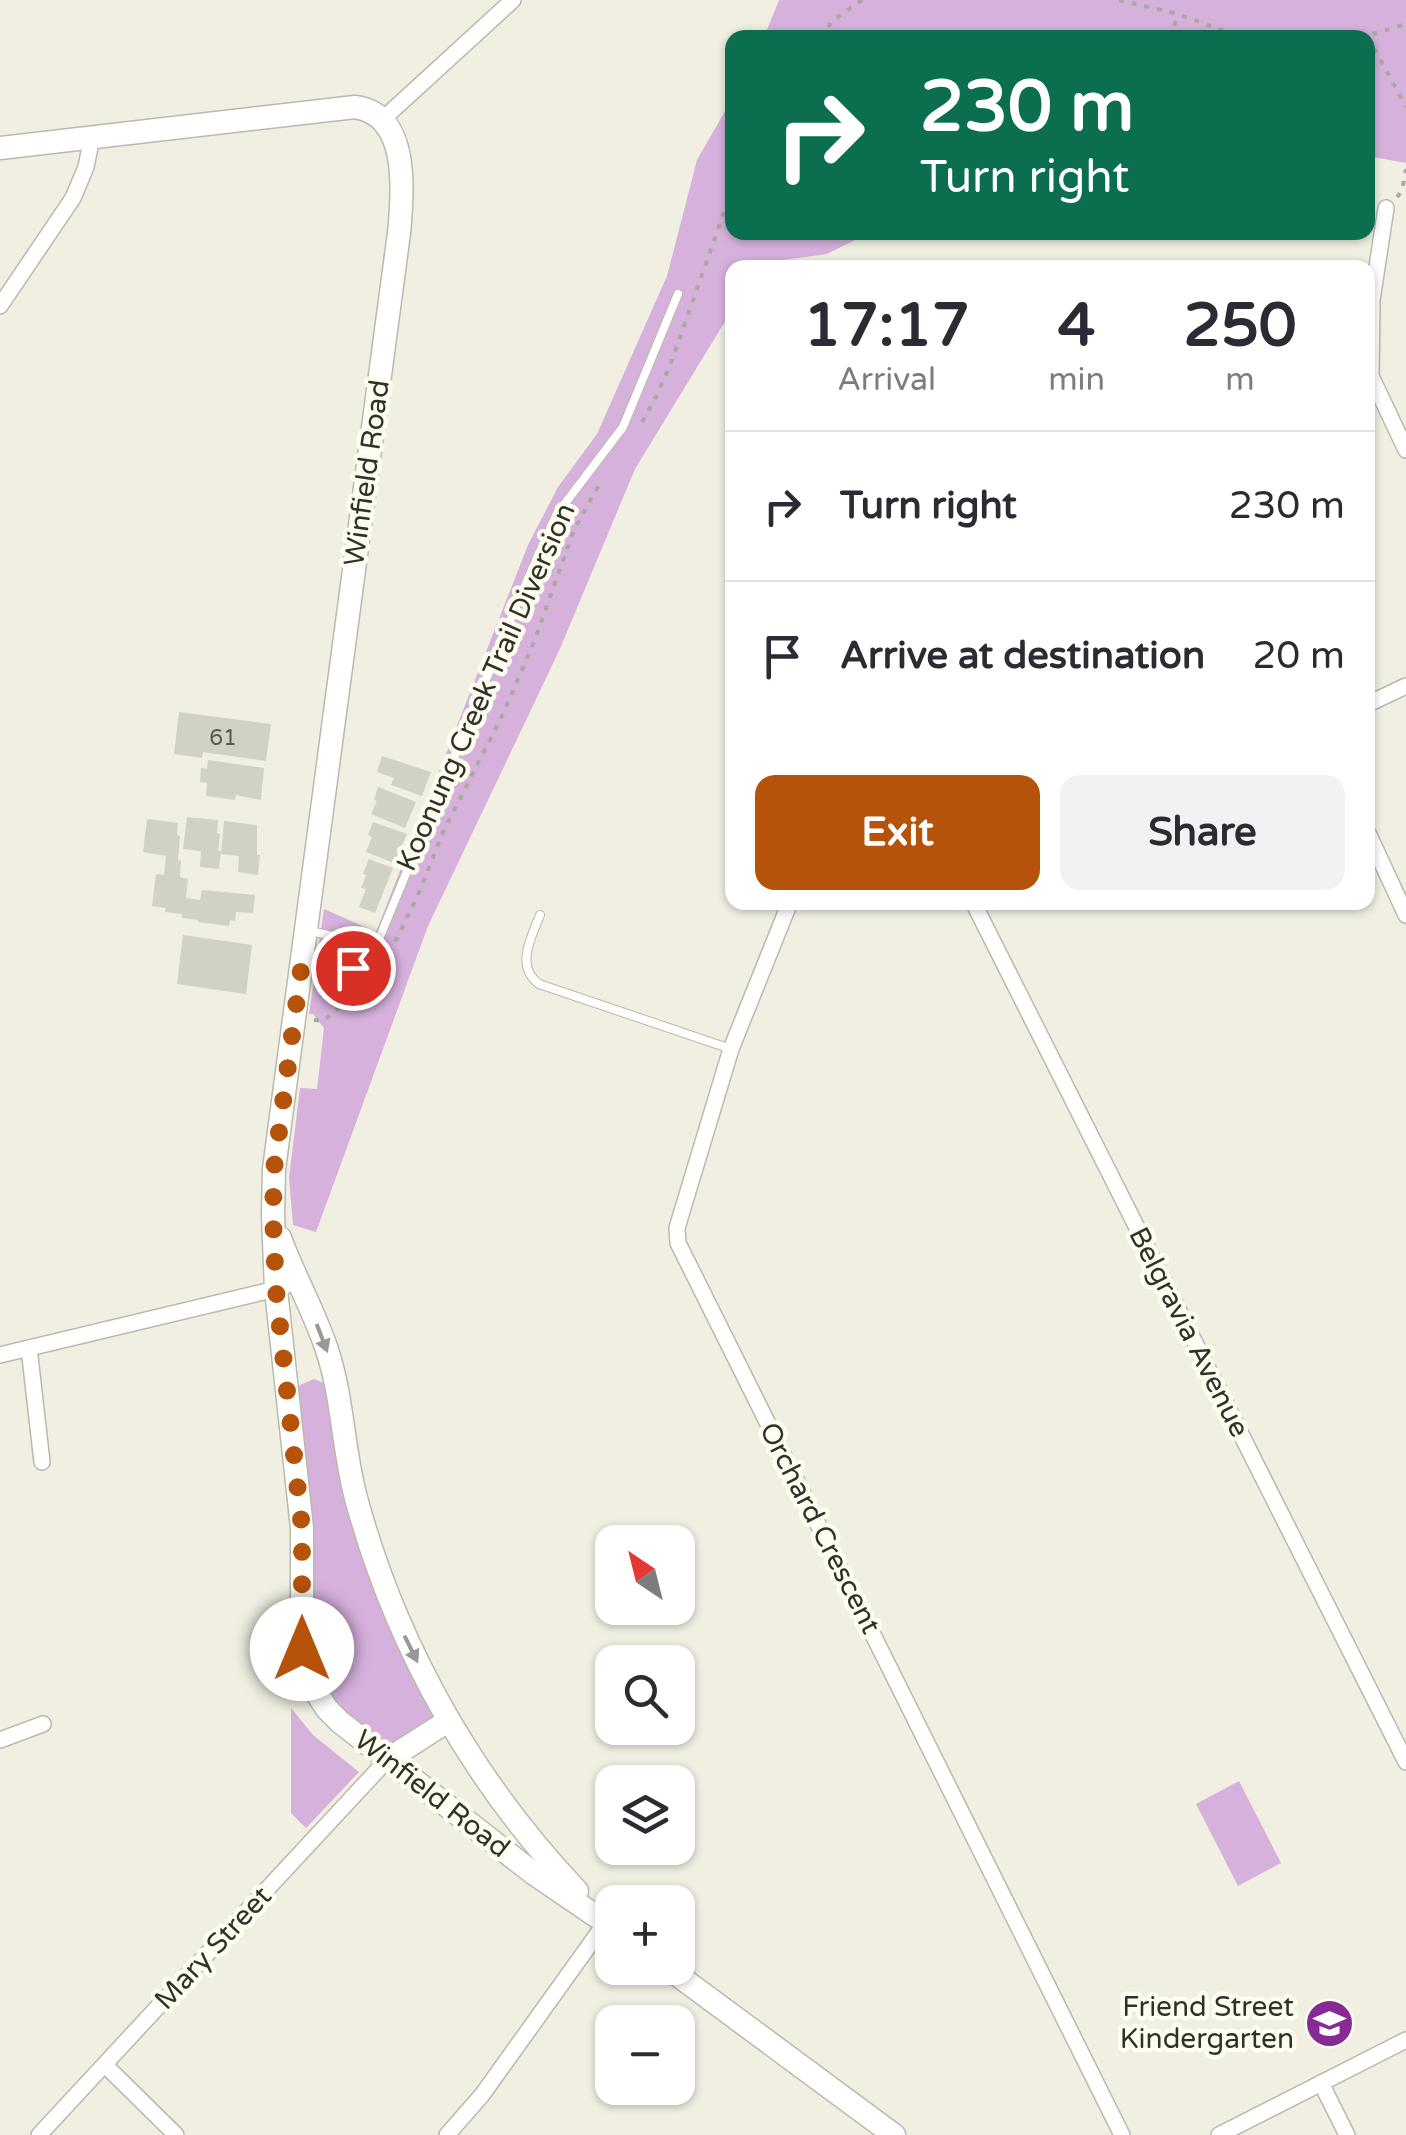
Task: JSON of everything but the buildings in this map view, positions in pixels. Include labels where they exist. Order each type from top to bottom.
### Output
[{"type":"street","points":[[0,148],[342,108],[364,108],[383,118],[514,0]]},
{"type":"street","name":"Winfield Road","points":[[383,118],[398,155],[401,211],[274,1169],[273,1216],[287,1287],[301,1508],[302,1649],[310,1683],[326,1710],[533,1873],[595,1914]]},
{"type":"street","points":[[0,306],[73,198],[86,167],[92,137]]},
{"type":"street","points":[[1375,271],[1386,208]]},
{"type":"street","points":[[1375,384],[1406,450]]},
{"type":"street","points":[[1375,701],[1406,686]]},
{"type":"street","points":[[1375,848],[1406,915]]},
{"type":"street","name":"Orchard Crescent","points":[[787,910],[732,1049],[678,1228],[678,1242],[1122,2135]]},
{"type":"street","name":"Belgravia Avenue","points":[[977,910],[1406,1762]]},
{"type":"street","points":[[0,1355],[287,1287]]},
{"type":"street","name":"Winfield Road","points":[[287,1287],[326,1347],[354,1494],[404,1637],[448,1722],[491,1786],[530,1838],[595,1908]]},
{"type":"street","points":[[30,1348],[42,1462]]},
{"type":"street","points":[[387,1760],[448,1722]]},
{"type":"street","points":[[0,1740],[43,1724]]},
{"type":"street","name":"Mary Street","points":[[39,2135],[387,1760]]},
{"type":"street","points":[[447,2135],[482,2095],[595,1944]]},
{"type":"street","points":[[689,1985],[865,2126],[894,2135]]},
{"type":"street","points":[[1219,2135],[1406,2040]]},
{"type":"street","points":[[105,2065],[176,2135]]},
{"type":"street","points":[[1322,2083],[1348,2135]]},
{"type":"lane","points":[[306,930],[369,944],[379,939],[557,514],[624,426],[678,294]]},
{"type":"lane","points":[[540,915],[526,952],[526,969],[539,984],[732,1049]]},
{"type":"path","points":[[826,30],[832,21],[862,0]]},
{"type":"path","points":[[1120,0],[1178,14],[1221,30]]},
{"type":"path","points":[[1173,30],[1178,14]]},
{"type":"path","points":[[1375,34],[1406,24]]},
{"type":"path","points":[[1375,49],[1406,107]]},
{"type":"path","points":[[1386,208],[1402,192],[1406,169]]},
{"type":"path","points":[[634,435],[671,363],[725,212]]},
{"type":"path","name":"Koonung Creek Trail Diversion","points":[[294,1018],[323,1021],[378,967],[396,940],[455,805],[503,714],[534,642],[574,530],[607,474]]},
{"type":"path","points":[[302,962],[378,967]]},
{"type":"shaded area","points":[[779,0],[1406,0],[1406,163],[1375,157],[1375,30],[767,30]]},
{"type":"shaded area","points":[[725,111],[725,240],[855,240],[827,254],[783,260],[725,260],[725,321],[635,469],[559,651],[428,926],[316,1232],[293,1225],[289,1178],[300,1088],[317,1089],[324,1028],[309,1014],[324,909],[376,932],[528,545],[558,487],[597,434],[667,276],[697,160]]},
{"type":"shaded area","points":[[314,1379],[324,1383],[434,1714],[432,1719],[387,1746],[351,1724],[313,1674],[296,1390]]},
{"type":"shaded area","points":[[291,1708],[313,1735],[359,1772],[306,1828],[291,1813]]},
{"type":"shaded area","points":[[1239,1781],[1281,1863],[1238,1886],[1196,1804]]},
{"type":"place","name":"Friend Street Kindergarten","points":[[1329,2023]]},
{"type":"route","points":[[302,1649],[302,1528],[276,1290],[274,1169],[302,962],[353,968]]}]
